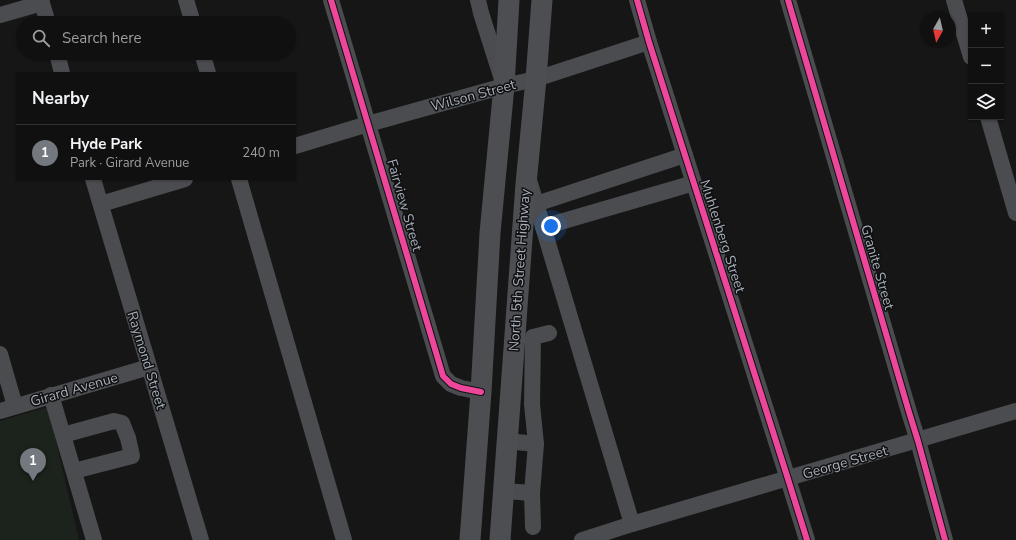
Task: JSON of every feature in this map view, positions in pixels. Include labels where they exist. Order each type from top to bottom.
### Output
[{"type":"main road","points":[[470,540],[481,392],[490,233],[504,86],[509,0]]},
{"type":"main road","name":"North 5th Street Highway","points":[[500,540],[510,402],[523,353],[527,171],[542,0]]},
{"type":"street","points":[[186,0],[191,16]]},
{"type":"street","name":"Fairview Street","points":[[332,0],[443,376],[452,384],[461,388],[481,392]]},
{"type":"street","points":[[478,0],[504,86]]},
{"type":"street","name":"Muhlenberg Street","points":[[637,0],[649,42],[788,478],[806,540]]},
{"type":"street","name":"Granite Street","points":[[788,0],[906,405],[918,440],[945,540]]},
{"type":"street","points":[[954,0],[968,48]]},
{"type":"street","points":[[0,15],[42,2],[46,16]]},
{"type":"street","name":"Wilson Street","points":[[296,146],[504,86],[536,79],[649,42]]},
{"type":"street","points":[[59,60],[62,72]]},
{"type":"street","points":[[204,60],[208,72]]},
{"type":"street","points":[[989,120],[1016,212]]},
{"type":"street","points":[[536,204],[685,155]]},
{"type":"street","points":[[527,171],[632,524]]},
{"type":"street","name":"Raymond Street","points":[[93,180],[201,540]]},
{"type":"street","points":[[101,204],[181,180]]},
{"type":"street","points":[[239,180],[344,540]]},
{"type":"street","points":[[543,227],[694,183]]},
{"type":"street","points":[[533,527],[532,493],[536,444],[532,404],[523,353],[533,337],[548,333]]},
{"type":"street","points":[[0,354],[15,406]]},
{"type":"street","name":"Girard Avenue","points":[[0,411],[149,367]]},
{"type":"street","points":[[52,395],[94,540]]},
{"type":"street","points":[[510,402],[532,404]]},
{"type":"street","name":"George Street","points":[[582,540],[1016,411]]},
{"type":"street","points":[[63,434],[114,422],[122,423],[128,438],[132,456],[74,471]]},
{"type":"street","points":[[507,441],[536,444]]},
{"type":"street","points":[[504,491],[532,493]]},
{"type":"shaded area","points":[[48,407],[79,540],[0,540],[0,421]]},
{"type":"cycle path","points":[[331,0],[443,376],[451,384],[461,388],[481,392]]},
{"type":"cycle path","points":[[637,0],[807,540]]},
{"type":"cycle path","points":[[788,0],[918,441],[945,540]]},
{"type":"place","name":"Hyde Park","points":[[33,481]]}]
